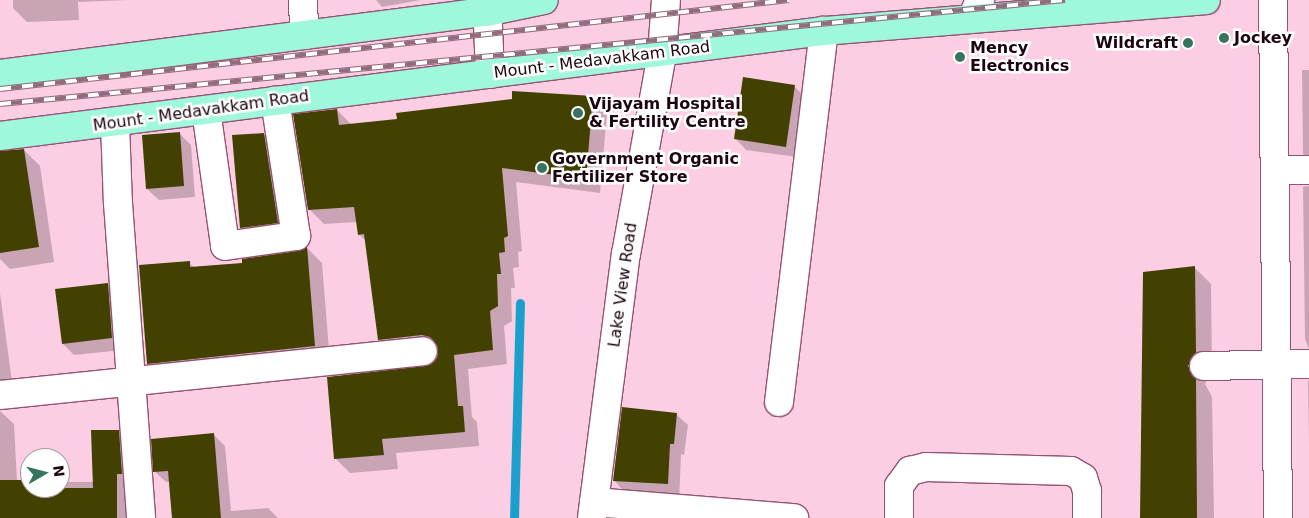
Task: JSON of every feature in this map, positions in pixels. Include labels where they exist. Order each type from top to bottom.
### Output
[{"type":"main road","points":[[0,74],[304,35],[487,6],[544,0]]},
{"type":"main road","name":"Mount - Medavakkam Road","points":[[0,136],[115,123],[275,100],[662,54],[976,9],[1206,0]]},
{"type":"street","points":[[303,0],[304,35]]},
{"type":"street","name":"Lake View Road","points":[[593,510],[626,254],[662,54],[666,0]]},
{"type":"street","points":[[1273,0],[1278,518]]},
{"type":"street","points":[[487,6],[490,74]]},
{"type":"street","points":[[779,402],[824,31]]},
{"type":"street","points":[[206,110],[225,246],[296,236],[275,100]]},
{"type":"street","points":[[115,123],[141,518]]},
{"type":"street","points":[[1275,170],[1309,170]]},
{"type":"street","points":[[0,395],[422,351]]},
{"type":"street","points":[[1204,366],[1309,364]]},
{"type":"street","points":[[899,518],[898,486],[910,471],[926,467],[1071,471],[1082,478],[1087,491],[1087,518]]},
{"type":"street","points":[[593,510],[794,518]]},
{"type":"building","points":[[743,77],[795,85],[786,147],[734,139]]},
{"type":"building","points":[[512,91],[593,96],[586,179],[502,168],[508,236],[504,238],[505,252],[499,253],[501,274],[497,274],[498,306],[490,311],[493,350],[454,355],[458,406],[463,406],[465,432],[382,439],[384,455],[334,459],[327,377],[425,366],[437,358],[438,349],[430,337],[422,335],[378,340],[364,234],[358,235],[354,207],[308,210],[293,114],[337,109],[339,125],[397,119],[396,113],[512,99]]},
{"type":"building","points":[[180,132],[184,186],[146,189],[142,135]]},
{"type":"building","points":[[264,133],[278,223],[240,228],[232,135]]},
{"type":"building","points":[[24,149],[39,247],[0,253],[0,151]]},
{"type":"building","points":[[307,246],[315,346],[147,364],[139,265],[190,261],[190,267],[242,263],[242,259],[298,251]]},
{"type":"building","points":[[1195,266],[1196,353],[1188,366],[1196,379],[1197,518],[1140,518],[1143,272]]},
{"type":"building","points":[[108,283],[112,338],[62,344],[55,289]]},
{"type":"building","points":[[622,407],[677,413],[674,444],[670,444],[668,484],[613,481]]},
{"type":"building","points":[[91,430],[119,430],[122,474],[117,474],[117,518],[0,518],[0,480],[20,480],[20,498],[70,498],[70,488],[93,488]]},
{"type":"building","points":[[214,433],[221,518],[172,518],[168,471],[153,472],[151,439]]},
{"type":"waterway","points":[[514,518],[520,303]]},
{"type":"railway","points":[[0,89],[789,0]]},
{"type":"railway","points":[[0,104],[1065,0]]},
{"type":"place","name":"Jockey","points":[[1224,38]]},
{"type":"place","name":"Wildcraft","points":[[1188,43]]},
{"type":"place","name":"Mency Electronics","points":[[960,57]]},
{"type":"place","name":"Vijayam Hospital & Fertility Centre","points":[[578,113]]},
{"type":"place","name":"Government Organic Fertilizer Store","points":[[542,168]]}]
